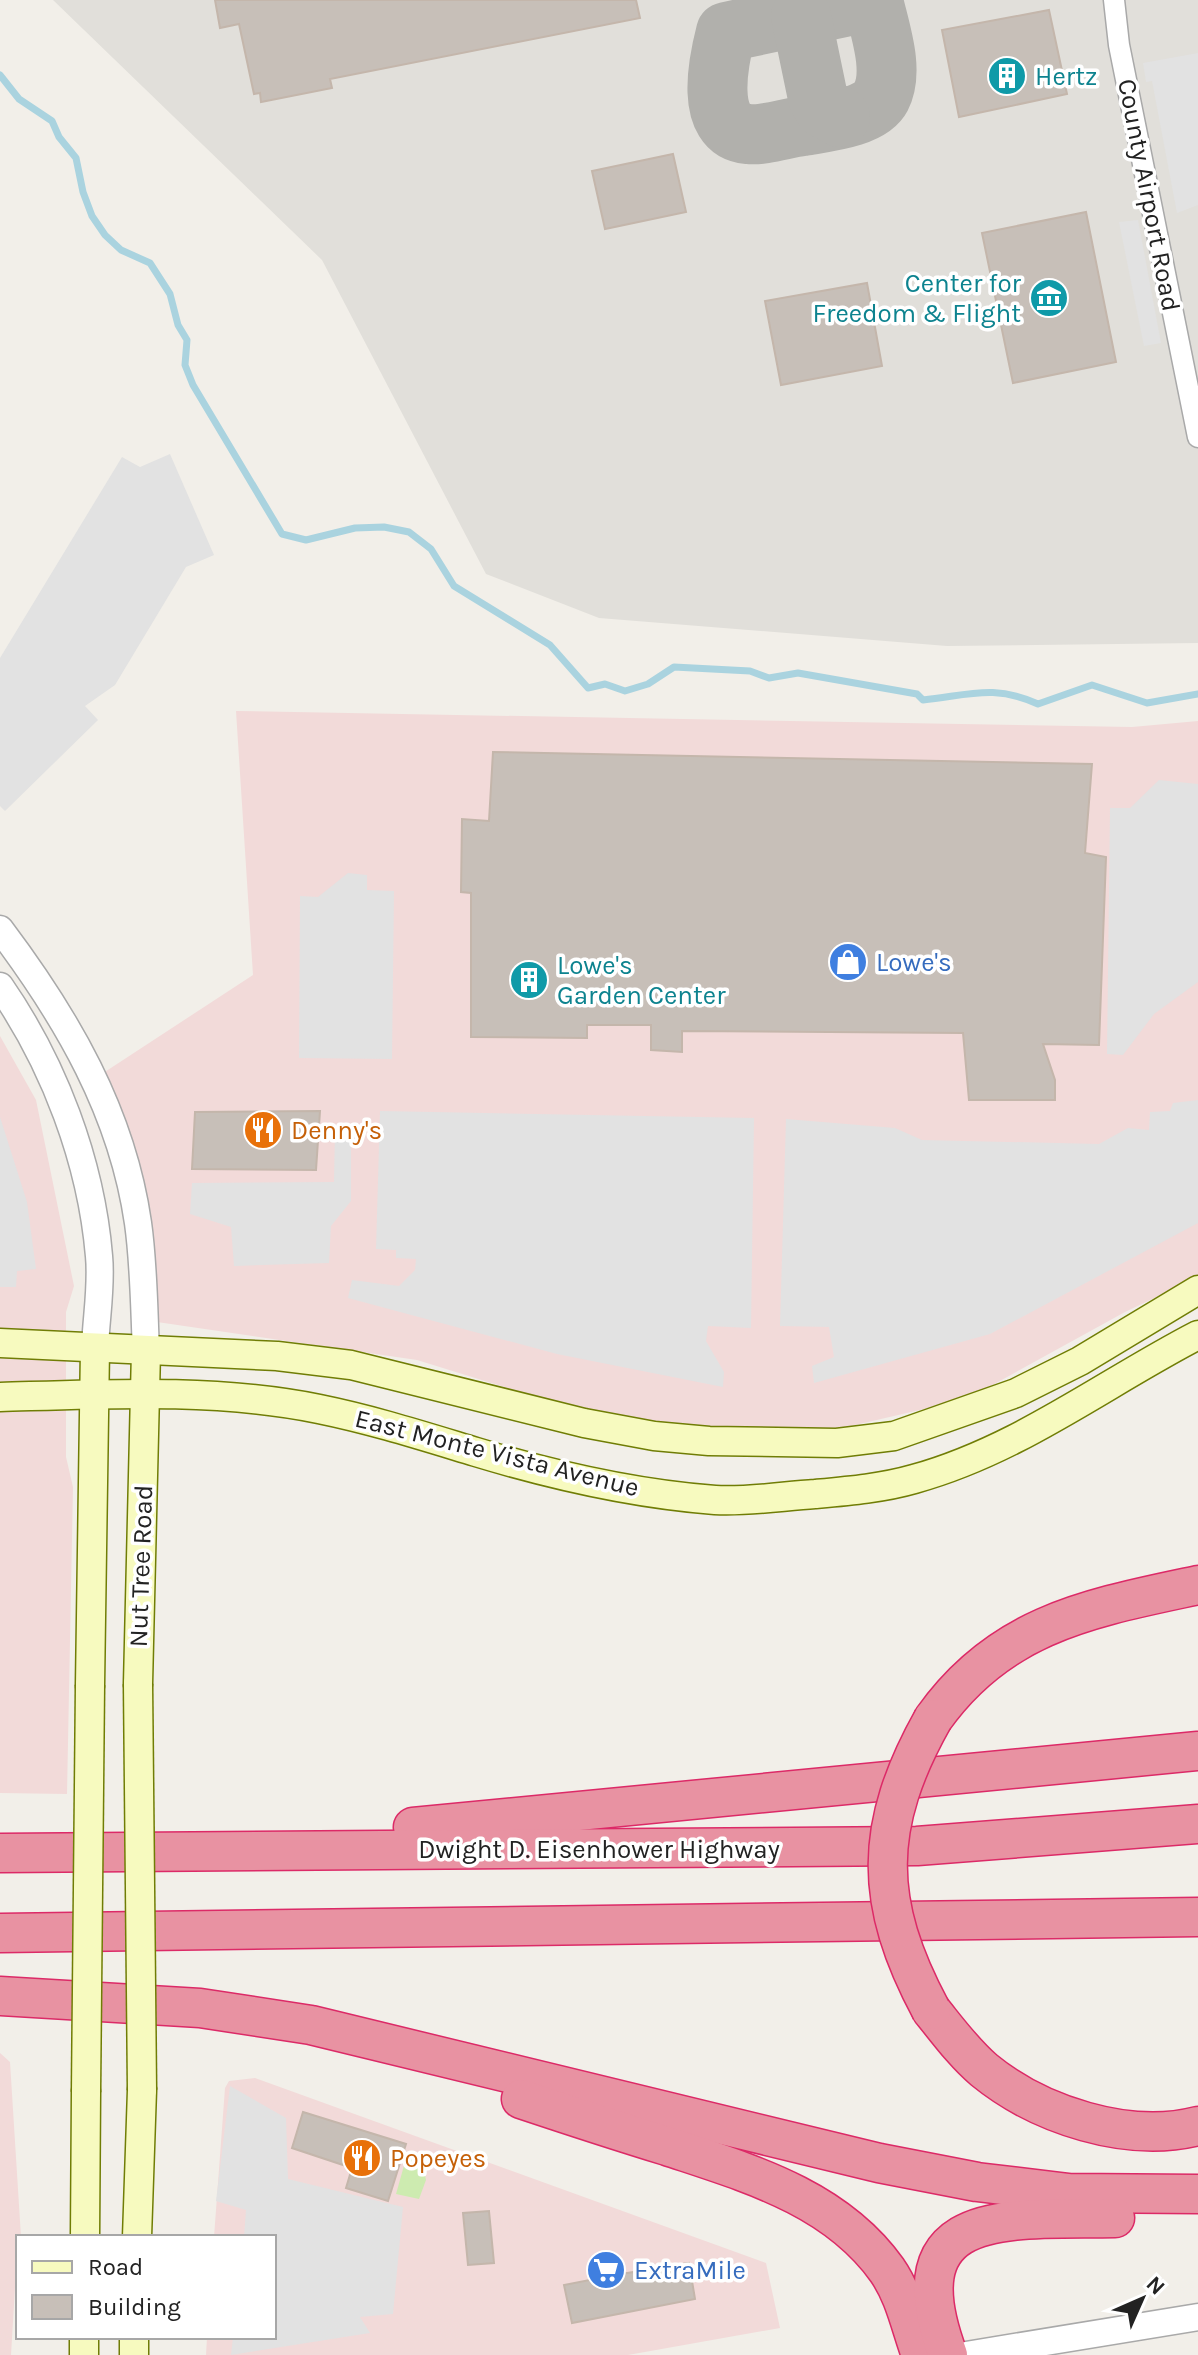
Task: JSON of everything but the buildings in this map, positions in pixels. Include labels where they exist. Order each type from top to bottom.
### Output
[{"type":"highway","points":[[1198,1585],[1076,1613],[1035,1630],[982,1663],[953,1691],[933,1719],[911,1761],[894,1803],[889,1838],[888,1884],[893,1922],[907,1966],[931,2010],[985,2071],[1057,2113],[1106,2126],[1149,2130],[1198,2126]]},
{"type":"highway","points":[[71,1853],[517,1819],[738,1794],[1198,1751]]},
{"type":"highway","name":"Dwight D. Eisenhower Highway","points":[[0,1853],[917,1846],[1198,1824]]},
{"type":"highway","points":[[0,1933],[1198,1917]]},
{"type":"highway","points":[[0,1996],[200,2008],[311,2025],[863,2159],[963,2179],[1069,2193],[1198,2194]]},
{"type":"highway","points":[[311,2025],[346,2043],[783,2186],[818,2206],[869,2248],[906,2302],[921,2355]]},
{"type":"highway","points":[[948,2355],[934,2318],[931,2285],[940,2258],[957,2238],[981,2224],[1014,2220],[1198,2215]]},
{"type":"main road","name":"East Monte Vista Avenue","points":[[0,1343],[277,1356],[351,1365],[584,1423],[654,1436],[709,1441],[837,1443],[894,1436],[1016,1393],[1080,1361],[1198,1290]]},
{"type":"main road","name":"East Monte Vista Avenue","points":[[0,1397],[146,1395],[315,1408],[397,1426],[478,1453],[576,1476],[658,1493],[733,1499],[842,1492],[910,1481],[968,1463],[1019,1440],[1143,1363],[1198,1335]]},
{"type":"main road","name":"Nut Tree Road","points":[[85,2235],[92,1394],[95,1348]]},
{"type":"main road","name":"Nut Tree Road","points":[[137,2235],[142,2090],[138,1684],[146,1351]]},
{"type":"street","name":"County Airport Road","points":[[1114,0],[1119,45],[1198,437]]},
{"type":"street","name":"Nut Tree Road","points":[[0,929],[68,1025],[90,1069],[126,1162],[138,1225],[146,1351]]},
{"type":"street","name":"Nut Tree Road","points":[[0,986],[40,1050],[87,1180],[100,1260],[95,1348]]},
{"type":"street","points":[[966,2355],[1198,2317]]},
{"type":"shaded area","points":[[53,0],[1198,0],[1198,643],[947,646],[599,618],[486,574],[322,260]]},
{"type":"shaded area","points":[[1198,53],[1198,205],[1177,213],[1152,81],[1146,82],[1143,63]]},
{"type":"shaded area","points":[[1138,220],[1161,343],[1144,346],[1119,222]]},
{"type":"shaded area","points":[[170,454],[214,555],[186,567],[115,685],[85,706],[98,720],[5,811],[0,806],[0,658],[122,457],[140,467]]},
{"type":"shaded area","points":[[236,711],[1132,727],[1198,721],[1198,1277],[1125,1312],[967,1399],[838,1429],[641,1429],[417,1360],[157,1322],[91,1081],[253,975]]},
{"type":"shaded area","points":[[1159,780],[1198,784],[1198,982],[1154,1014],[1123,1055],[1107,1054],[1110,808],[1130,808]]},
{"type":"shaded area","points":[[348,873],[367,875],[367,890],[394,891],[392,1059],[299,1058],[300,896],[318,897]]},
{"type":"shaded area","points":[[0,1036],[36,1100],[74,1286],[66,1312],[66,1457],[73,1487],[67,1794],[0,1793]]},
{"type":"shaded area","points":[[1198,1100],[1198,1223],[990,1334],[814,1383],[812,1366],[834,1357],[829,1327],[780,1326],[786,1119],[895,1128],[922,1140],[1099,1144],[1128,1128],[1149,1130],[1150,1112],[1170,1111],[1173,1103]]},
{"type":"shaded area","points":[[380,1111],[754,1118],[751,1328],[708,1326],[706,1341],[724,1372],[723,1387],[557,1354],[348,1298],[352,1280],[399,1286],[415,1270],[416,1259],[396,1258],[396,1250],[376,1249]]},
{"type":"shaded area","points":[[0,1117],[27,1202],[36,1269],[17,1271],[16,1287],[0,1287]]},
{"type":"shaded area","points":[[335,1130],[351,1131],[351,1201],[331,1226],[329,1263],[234,1266],[231,1227],[190,1214],[192,1183],[334,1182]]},
{"type":"shaded area","points":[[0,2053],[10,2062],[21,2235],[16,2235],[11,2355],[0,2355]]},
{"type":"shaded area","points":[[255,2078],[766,2263],[780,2328],[628,2355],[206,2355],[207,2339],[276,2339],[276,2235],[214,2235],[225,2088],[229,2081]]},
{"type":"shaded area","points":[[230,2086],[286,2118],[288,2179],[403,2207],[393,2314],[360,2317],[370,2333],[231,2355],[233,2339],[276,2339],[276,2235],[244,2235],[246,2210],[216,2201]]},
{"type":"green space","points":[[421,2155],[426,2180],[419,2199],[396,2194],[405,2162]]},
{"type":"waterway","points":[[0,75],[19,99],[52,121],[59,137],[76,158],[92,216],[105,235],[121,250],[150,263],[170,294],[178,325],[187,340],[185,365],[193,385],[282,534],[306,540],[355,528],[384,527],[409,532],[431,549],[454,586],[550,645],[588,688],[605,684],[625,691],[648,684],[674,667],[750,671],[769,678],[798,673],[917,694],[923,700],[995,693],[1038,704],[1092,685],[1147,703],[1198,694]]},
{"type":"taxiway","points":[[873,0],[886,62],[885,86],[875,104],[846,118],[761,134],[734,130],[725,120],[719,107],[718,75],[726,32],[873,1]]},
{"type":"taxiway","points":[[801,16],[818,98],[824,108],[840,117]]},
{"type":"place","name":"Hertz","points":[[1007,76]]},
{"type":"place","name":"Center for Freedom & Flight","points":[[1049,298]]},
{"type":"place","name":"Lowe's","points":[[848,962]]},
{"type":"place","name":"Lowe's Garden Center","points":[[529,980]]},
{"type":"place","name":"Denny's","points":[[263,1130]]},
{"type":"place","name":"Popeyes","points":[[362,2158]]},
{"type":"place","name":"ExtraMile","points":[[606,2270]]}]
